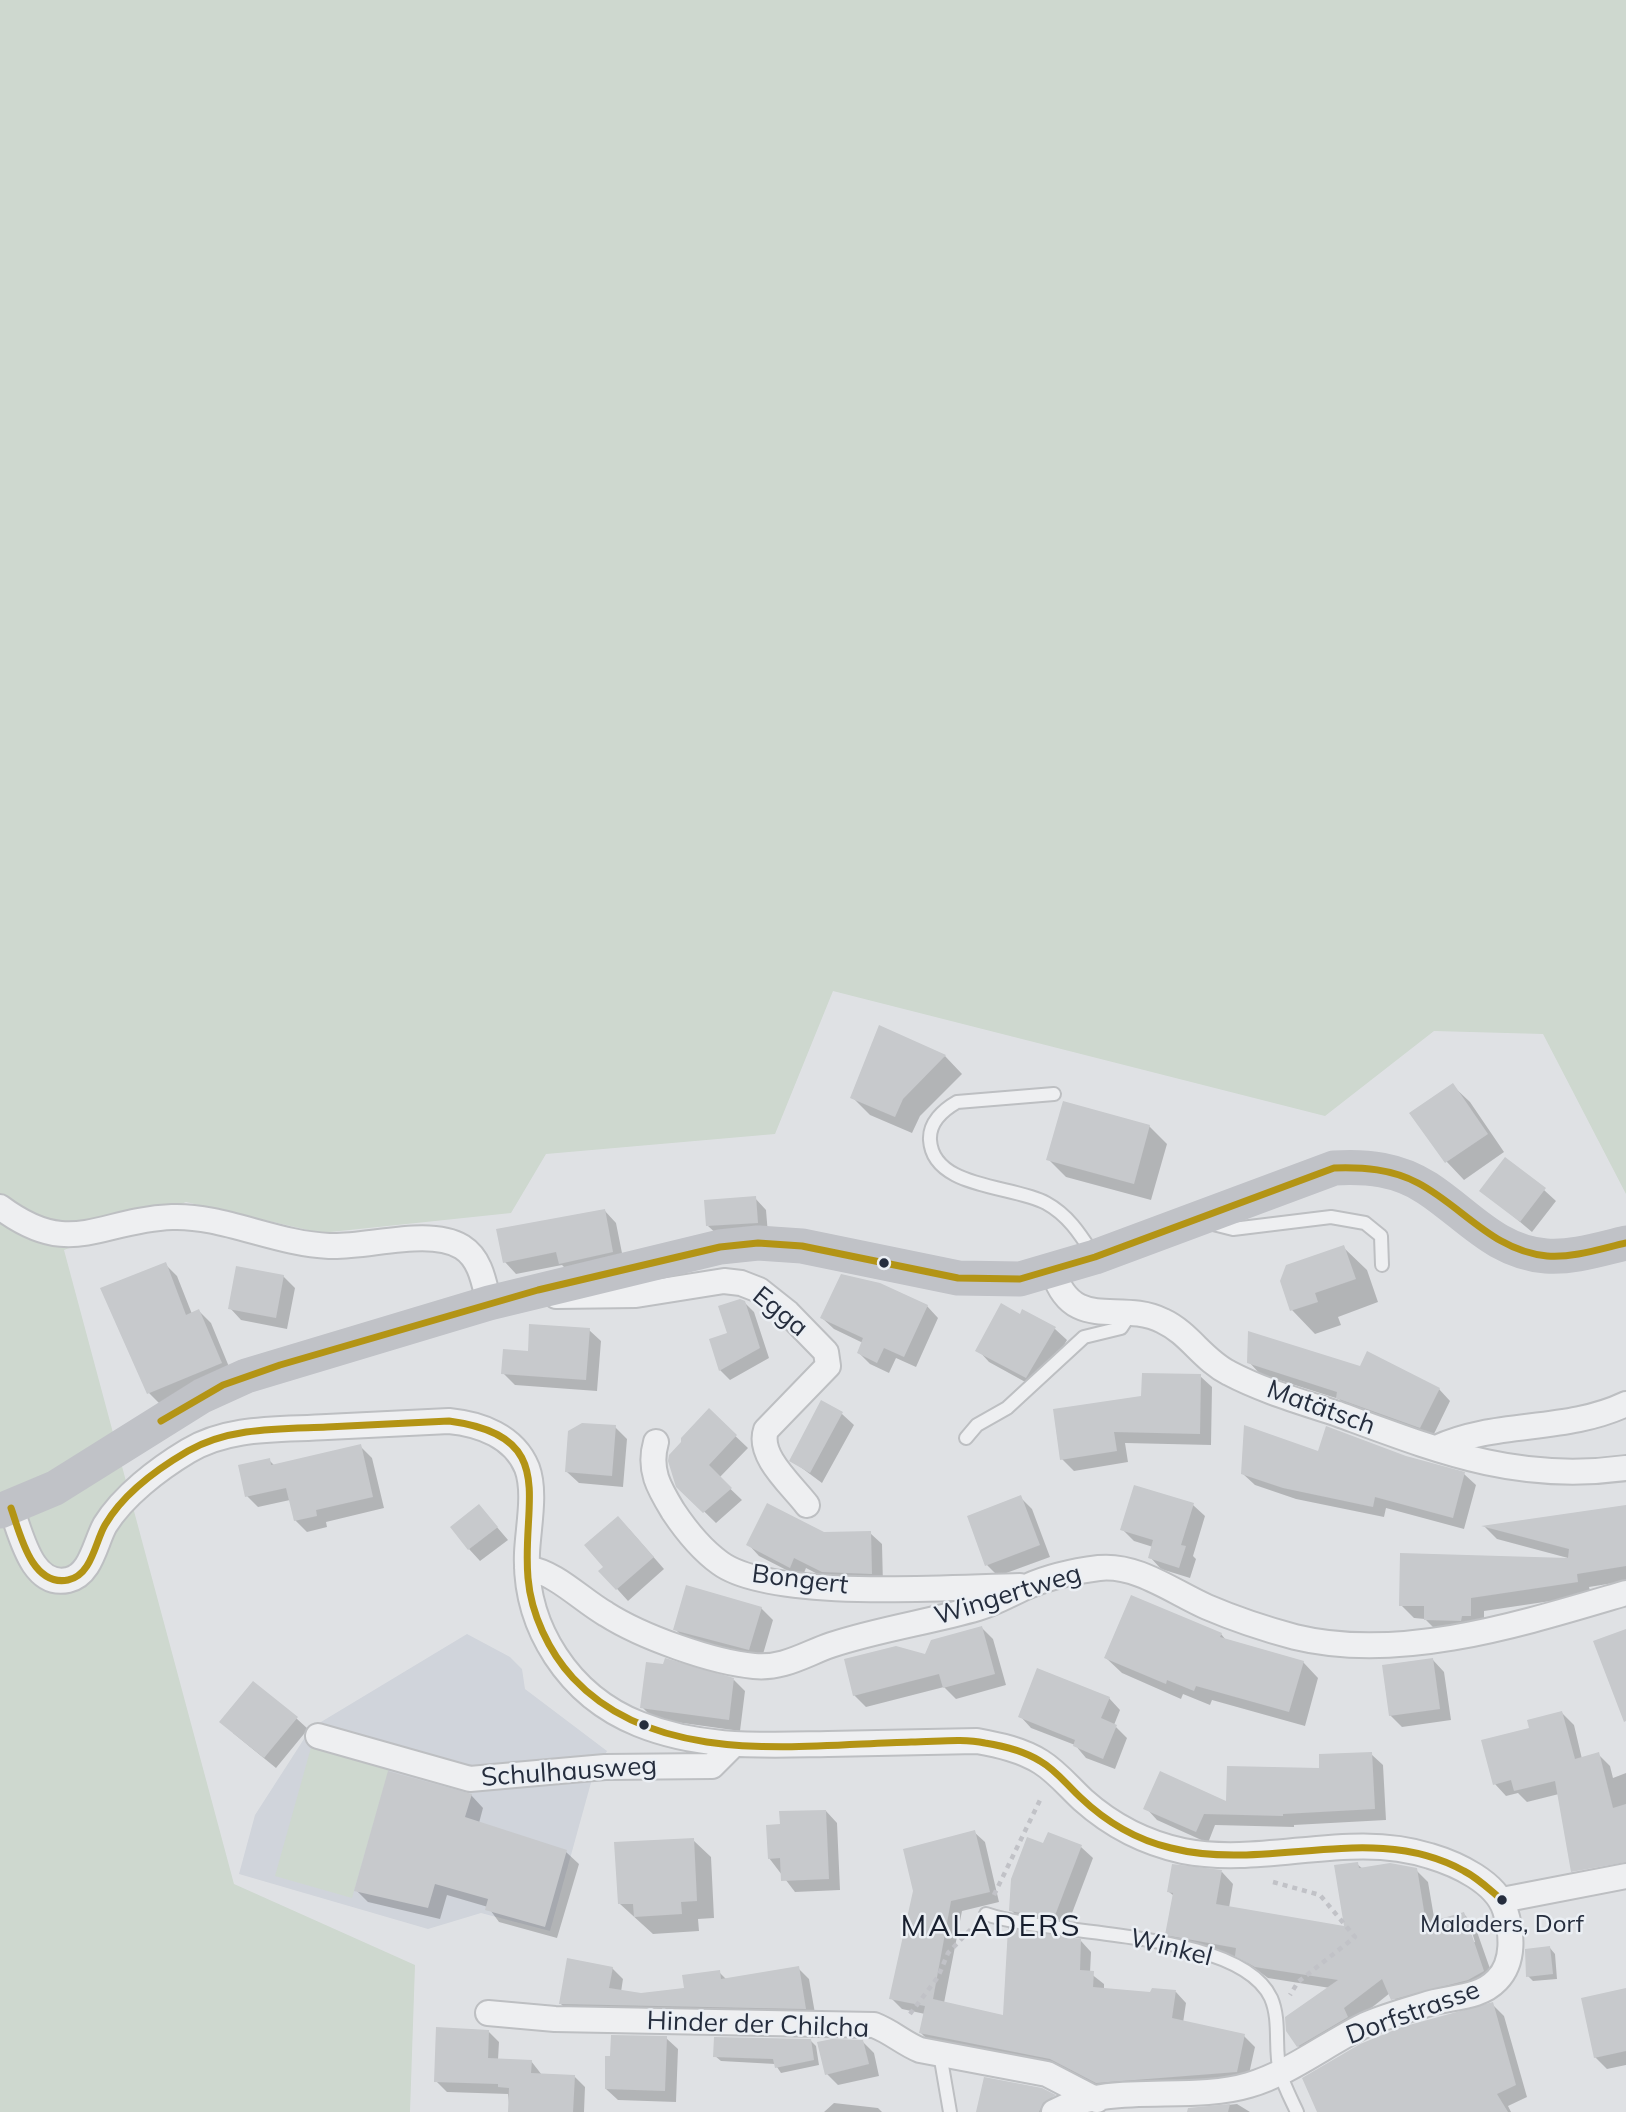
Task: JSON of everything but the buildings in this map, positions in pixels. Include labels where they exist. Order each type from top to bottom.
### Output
[{"type":"main road","points":[[6,1510],[82,1472],[178,1410],[234,1380],[489,1303],[720,1247],[758,1243],[828,1250],[979,1280],[1020,1279],[1095,1257],[1334,1168],[1370,1167],[1389,1171],[1426,1187],[1487,1236],[1515,1250],[1561,1256],[1626,1243]]},
{"type":"street","points":[[0,1207],[38,1231],[62,1236],[87,1235],[127,1222],[174,1216],[277,1240],[332,1247],[437,1239],[463,1248],[473,1258],[481,1271],[489,1303]]},
{"type":"street","name":"Matätsch","points":[[1054,1271],[1061,1293],[1072,1303],[1094,1311],[1156,1317],[1170,1325],[1203,1356],[1230,1374],[1436,1448],[1535,1472],[1579,1473],[1626,1468]]},
{"type":"street","name":"Egga","points":[[538,1290],[561,1298],[636,1295],[724,1281],[741,1283],[759,1290],[788,1313],[826,1352],[828,1366],[766,1430],[763,1440],[766,1453],[807,1505]]},
{"type":"street","points":[[1436,1448],[1477,1433],[1574,1422],[1626,1404]]},
{"type":"street","points":[[6,1510],[35,1568],[50,1579],[68,1580],[85,1571],[105,1526],[119,1505],[187,1452],[215,1437],[252,1431],[449,1421],[474,1424],[497,1434],[514,1449],[527,1468],[530,1488],[527,1568],[531,1601],[542,1634],[564,1668],[596,1699],[638,1724],[708,1744],[977,1741],[998,1745],[1041,1761],[1101,1815],[1139,1836],[1182,1851],[1237,1855],[1362,1845],[1395,1847],[1431,1856],[1461,1868],[1484,1883],[1502,1900],[1626,1876]]},
{"type":"street","name":"Bongert","points":[[656,1442],[651,1458],[654,1476],[679,1521],[720,1563],[742,1574],[807,1587],[1028,1586]]},
{"type":"street","name":"Wingertweg","points":[[527,1568],[549,1574],[609,1617],[638,1631],[677,1646],[757,1667],[788,1663],[830,1646],[975,1609],[1028,1586],[1095,1569],[1117,1567],[1135,1572],[1210,1608],[1266,1628],[1321,1642],[1363,1647],[1424,1642],[1553,1613],[1626,1593]]},
{"type":"street","name":"Schulhausweg","points":[[318,1736],[470,1779],[605,1767],[712,1766],[733,1745]]},
{"type":"street","name":"Dorfstrasse","points":[[1054,2112],[1065,2106],[1097,2100],[1248,2085],[1280,2072],[1366,2025],[1439,1999],[1479,1994],[1499,1979],[1509,1955],[1511,1931],[1502,1900]]},
{"type":"street","name":"Hinder der Chilcha","points":[[488,2013],[555,2019],[874,2025],[892,2032],[907,2045],[940,2054],[1047,2074],[1097,2100]]},
{"type":"lane","points":[[1054,1094],[957,1102],[945,1109],[934,1122],[930,1136],[931,1149],[948,1172],[1045,1202],[1075,1226],[1095,1257]]},
{"type":"lane","points":[[1195,1219],[1233,1229],[1331,1217],[1365,1223],[1381,1236],[1382,1265]]},
{"type":"lane","points":[[966,1438],[977,1425],[1007,1408],[1084,1337],[1121,1328],[1131,1313]]},
{"type":"lane","name":"Winkel","points":[[986,1914],[1010,1923],[1131,1936],[1211,1956],[1258,1982],[1270,1995],[1280,2072],[1297,2112]]},
{"type":"lane","points":[[940,2054],[950,2112]]},
{"type":"path","points":[[1237,1855],[1236,1870],[1320,1895],[1355,1937],[1298,1982],[1275,2020]]},
{"type":"shaded area","points":[[0,0],[1626,0],[1626,1194],[1543,1034],[1434,1031],[1325,1116],[833,991],[775,1134],[546,1154],[511,1213],[321,1233],[186,1202],[64,1250],[234,1884],[415,1965],[410,2112],[0,2112]]},
{"type":"shaded area","points":[[467,1634],[510,1657],[522,1669],[525,1689],[607,1751],[592,1779],[550,1931],[481,1913],[428,1929],[239,1874],[255,1815],[311,1728]]},
{"type":"shaded area","points":[[312,1744],[390,1766],[352,1898],[275,1876]]},
{"type":"transit line","points":[[161,1421],[223,1385],[280,1365],[538,1290],[720,1247],[758,1243],[802,1246],[958,1278],[1020,1279],[1095,1257],[1334,1168],[1377,1170],[1408,1178],[1434,1193],[1494,1237],[1528,1252],[1567,1256],[1626,1243]]},
{"type":"transit line","points":[[11,1508],[23,1544],[36,1567],[55,1580],[68,1580],[76,1577],[88,1565],[105,1525],[121,1503],[164,1466],[204,1443],[238,1433],[291,1428],[449,1421],[484,1429],[508,1441],[521,1457],[528,1476],[528,1578],[537,1619],[549,1644],[573,1678],[607,1707],[646,1726],[688,1739],[732,1745],[824,1746],[958,1740],[999,1746],[1040,1761],[1100,1814],[1134,1835],[1171,1848],[1208,1854],[1245,1855],[1357,1848],[1393,1849],[1429,1856],[1464,1871],[1502,1900]]},
{"type":"place","name":"Maladers, Dorf","points":[[1502,1900]]},
{"type":"district","name":"MALADERS","points":[[991,1927]]}]
